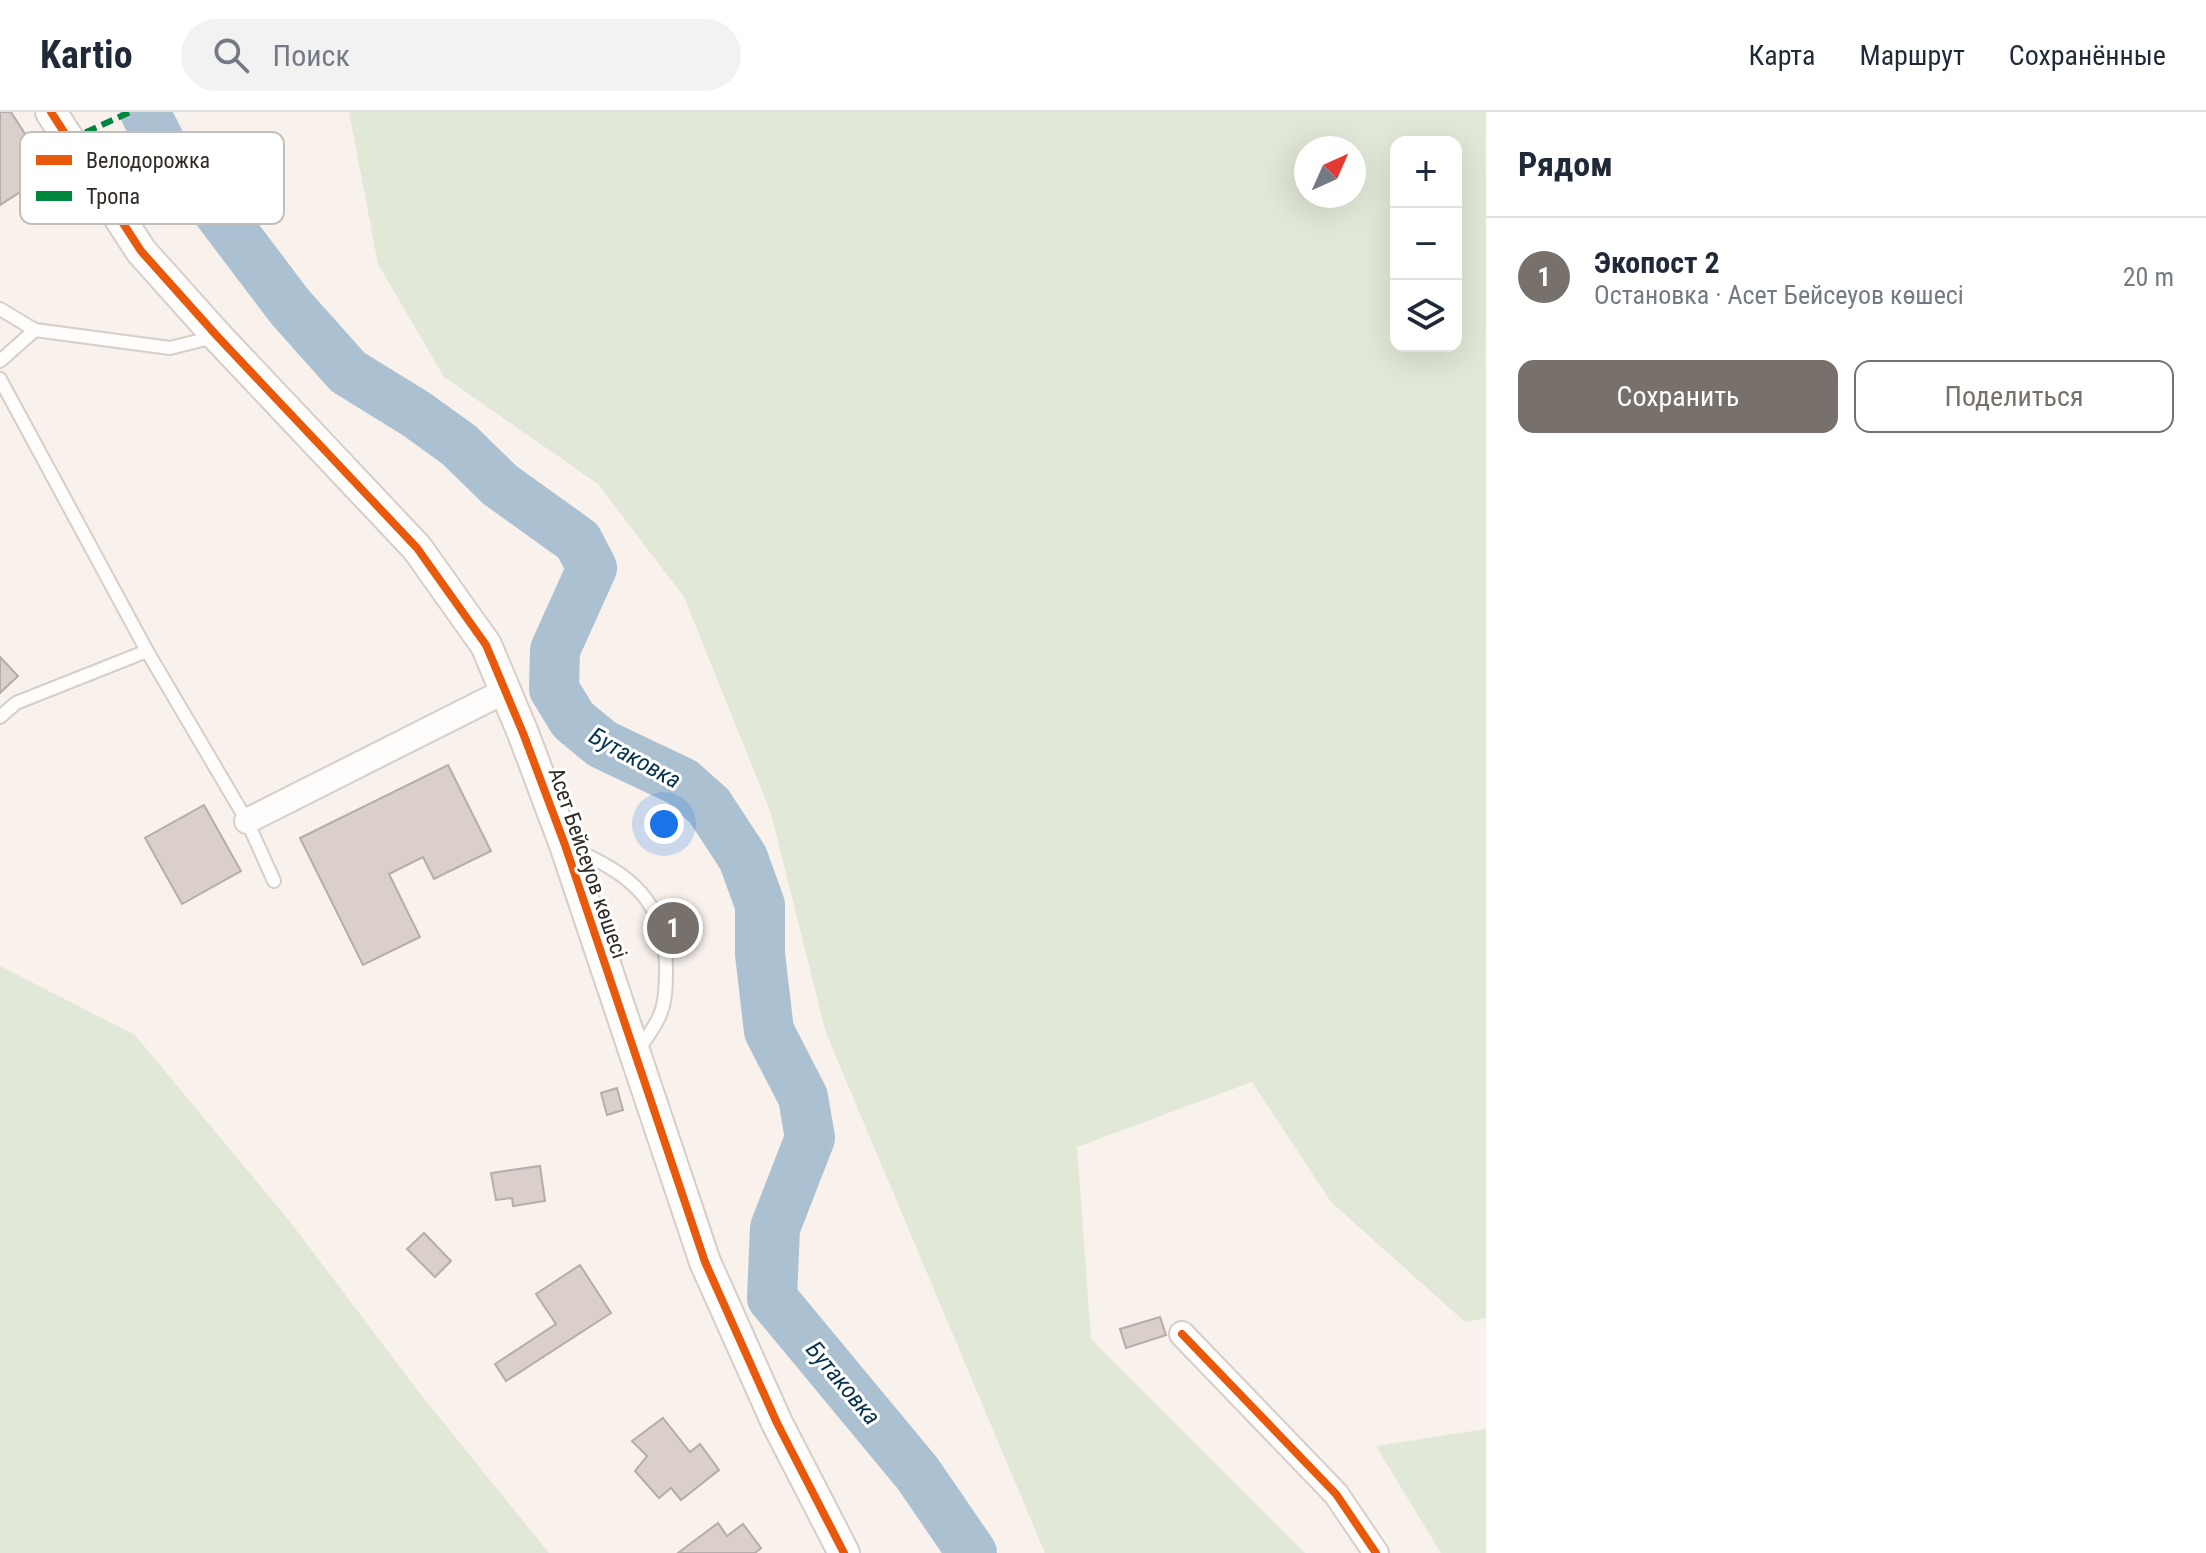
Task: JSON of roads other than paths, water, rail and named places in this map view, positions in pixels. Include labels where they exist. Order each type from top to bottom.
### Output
[{"type":"street","name":"Асет Бейсеуов көшесі","points":[[51,112],[64,132]]},
{"type":"street","name":"Асет Бейсеуов көшесі","points":[[124,224],[141,251],[217,336],[417,548],[486,645],[565,845],[705,1262],[777,1423],[844,1553]]},
{"type":"street","points":[[247,821],[505,691]]},
{"type":"street","points":[[1182,1334],[1336,1494],[1376,1553]]},
{"type":"lane","points":[[0,309],[35,330],[170,348],[217,336]]},
{"type":"lane","points":[[0,361],[35,330]]},
{"type":"lane","points":[[0,379],[147,651],[247,821],[274,881]]},
{"type":"lane","points":[[0,717],[16,703],[147,651]]},
{"type":"lane","points":[[565,845],[602,862],[630,882],[651,903],[660,927],[666,948],[662,1012],[635,1055]]},
{"type":"waterway","name":"Бутаковка","points":[[145,112],[155,132]]},
{"type":"waterway","name":"Бутаковка","points":[[227,224],[290,307],[348,372],[459,445],[500,485],[578,541],[592,568],[555,650],[554,689],[573,720],[602,744],[682,782],[709,806],[743,858],[760,905],[760,954],[769,1031],[803,1097],[810,1138],[775,1228],[772,1298],[918,1474],[972,1553]]},
{"type":"place","name":"Экопост 2","points":[[673,928]]}]
